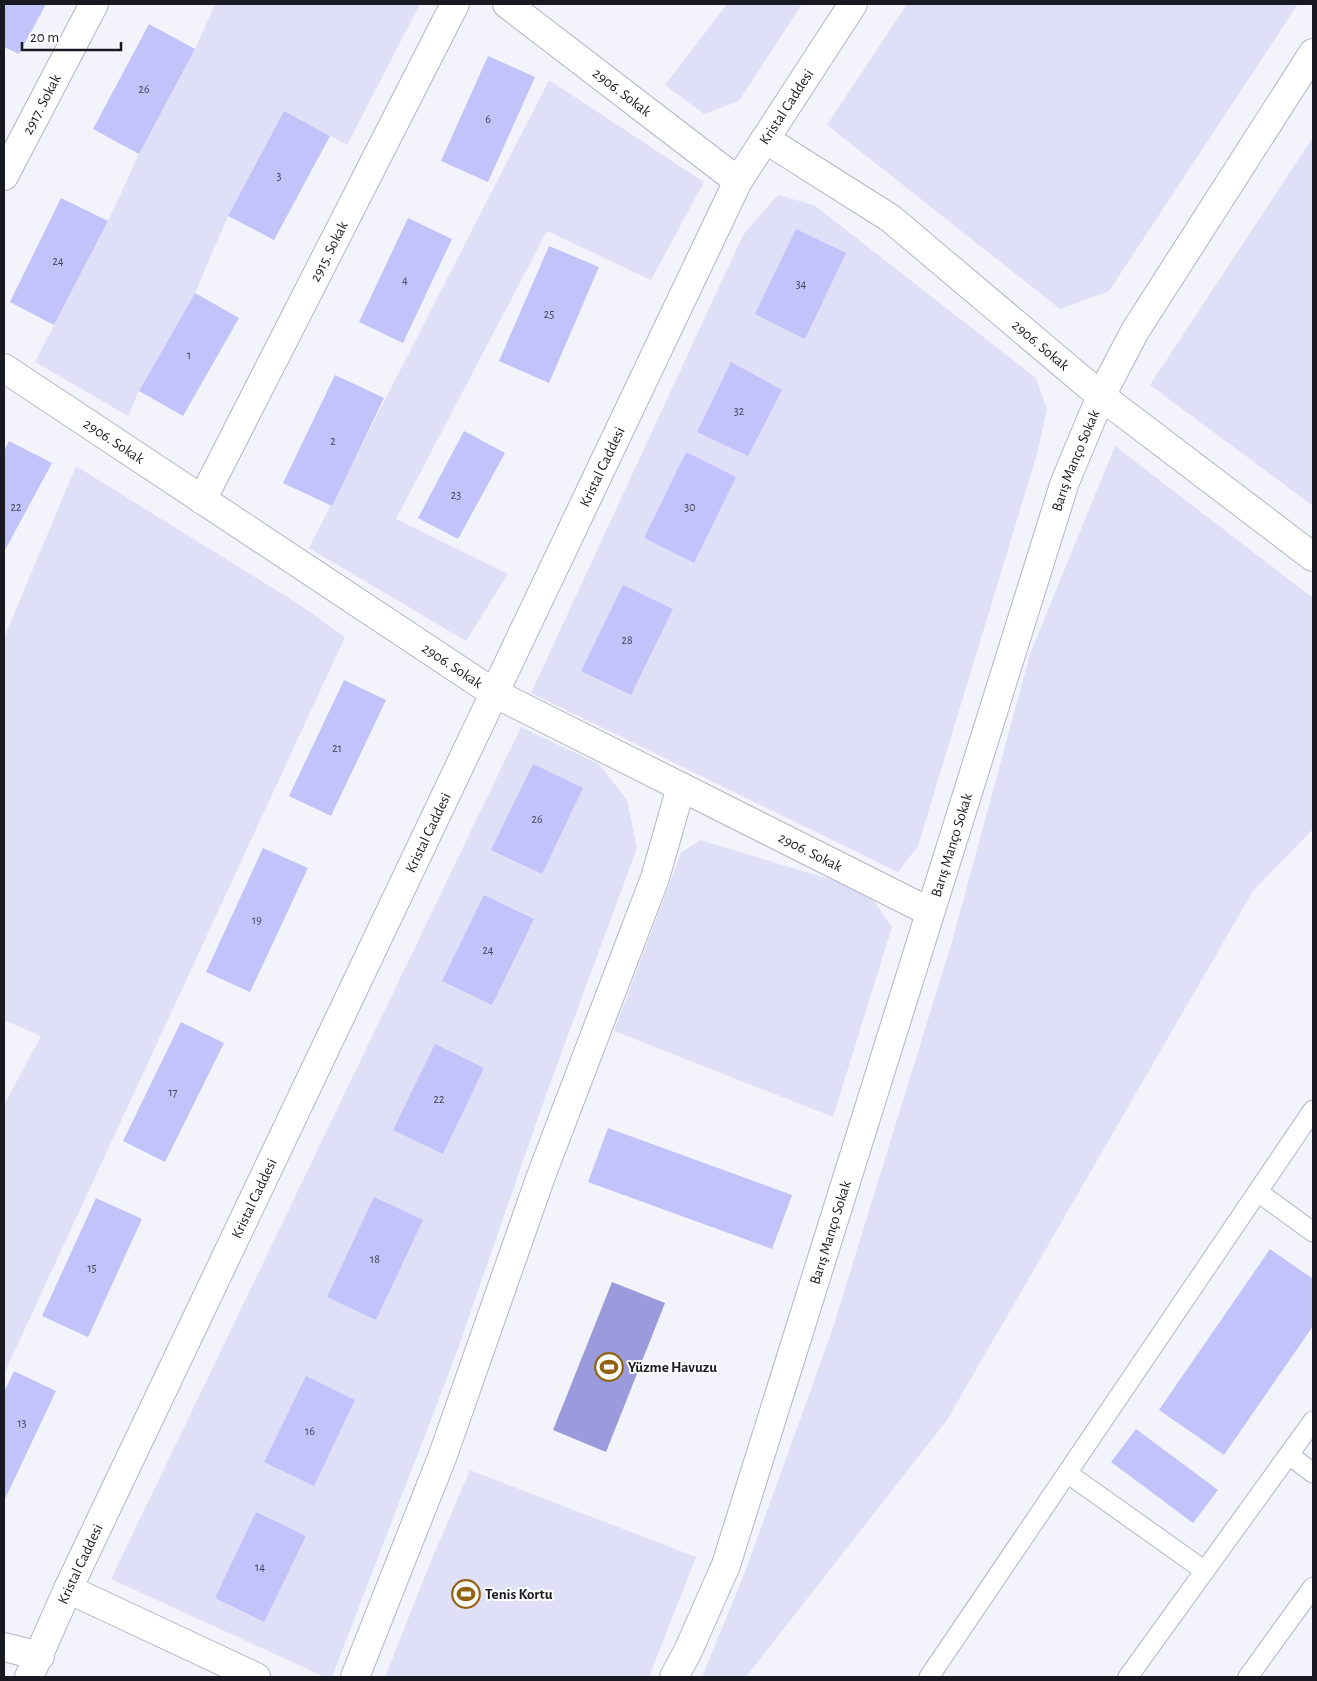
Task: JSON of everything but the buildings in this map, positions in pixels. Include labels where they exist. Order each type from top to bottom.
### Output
[{"type":"street","name":"2917. Sokak","points":[[4,176],[94,4]]},
{"type":"street","name":"2915. Sokak","points":[[202,500],[455,4]]},
{"type":"street","name":"2906. Sokak","points":[[507,4],[738,181]]},
{"type":"street","name":"Kristal Caddesi","points":[[34,1667],[68,1589],[738,181],[853,4]]},
{"type":"street","name":"Barış Manço Sokak","points":[[674,1677],[688,1651],[726,1565],[1065,482],[1101,396],[1135,331],[1313,52]]},
{"type":"street","name":"2906. Sokak","points":[[765,139],[890,218],[1101,396],[1313,557]]},
{"type":"street","name":"2906. Sokak","points":[[4,368],[494,693],[930,912]]},
{"type":"street","points":[[355,1677],[443,1455],[541,1176],[655,878],[681,787]]},
{"type":"street","points":[[68,1589],[256,1677]]},
{"type":"street","points":[[4,1646],[34,1667]]},
{"type":"lane","points":[[929,1677],[1313,1110]]},
{"type":"lane","points":[[1258,1192],[1313,1232]]},
{"type":"lane","points":[[1128,1677],[1313,1421]]},
{"type":"lane","points":[[1288,1455],[1313,1473]]},
{"type":"lane","points":[[1067,1473],[1205,1571]]},
{"type":"lane","points":[[1248,1677],[1313,1587]]},
{"type":"shaded area","points":[[215,4],[420,4],[347,145],[284,111],[228,216],[195,293],[139,391],[128,416],[35,362],[108,221],[139,154],[195,49]]},
{"type":"shaded area","points":[[727,4],[802,4],[739,101],[704,114],[665,85]]},
{"type":"shaded area","points":[[907,4],[1298,4],[1109,291],[1060,309],[827,125]]},
{"type":"shaded area","points":[[549,80],[704,182],[651,280],[547,231],[396,519],[508,574],[466,641],[309,548]]},
{"type":"shaded area","points":[[1313,137],[1313,506],[1150,385]]},
{"type":"shaded area","points":[[778,195],[814,205],[1036,378],[1047,410],[1037,454],[918,846],[898,872],[531,693],[743,235]]},
{"type":"shaded area","points":[[1115,446],[1313,598],[1313,829],[1253,891],[947,1420],[746,1677],[702,1677],[745,1572],[832,1331],[953,938],[1030,654]]},
{"type":"shaded area","points":[[76,466],[300,605],[345,637],[4,1374],[4,1105],[41,1036],[4,1020],[4,638]]},
{"type":"shaded area","points":[[521,727],[599,764],[627,800],[637,848],[547,1092],[455,1357],[332,1677],[325,1677],[111,1579]]},
{"type":"shaded area","points":[[700,840],[836,881],[874,901],[892,927],[833,1117],[614,1031],[681,853]]},
{"type":"shaded area","points":[[470,1470],[696,1557],[649,1677],[385,1677],[431,1561]]},
{"type":"water","name":"Yüzme Havuzu","points":[[612,1282],[665,1303],[606,1452],[553,1430]]},
{"type":"place","name":"Yüzme Havuzu","points":[[609,1367]]},
{"type":"place","name":"Tenis Kortu","points":[[466,1594]]}]
